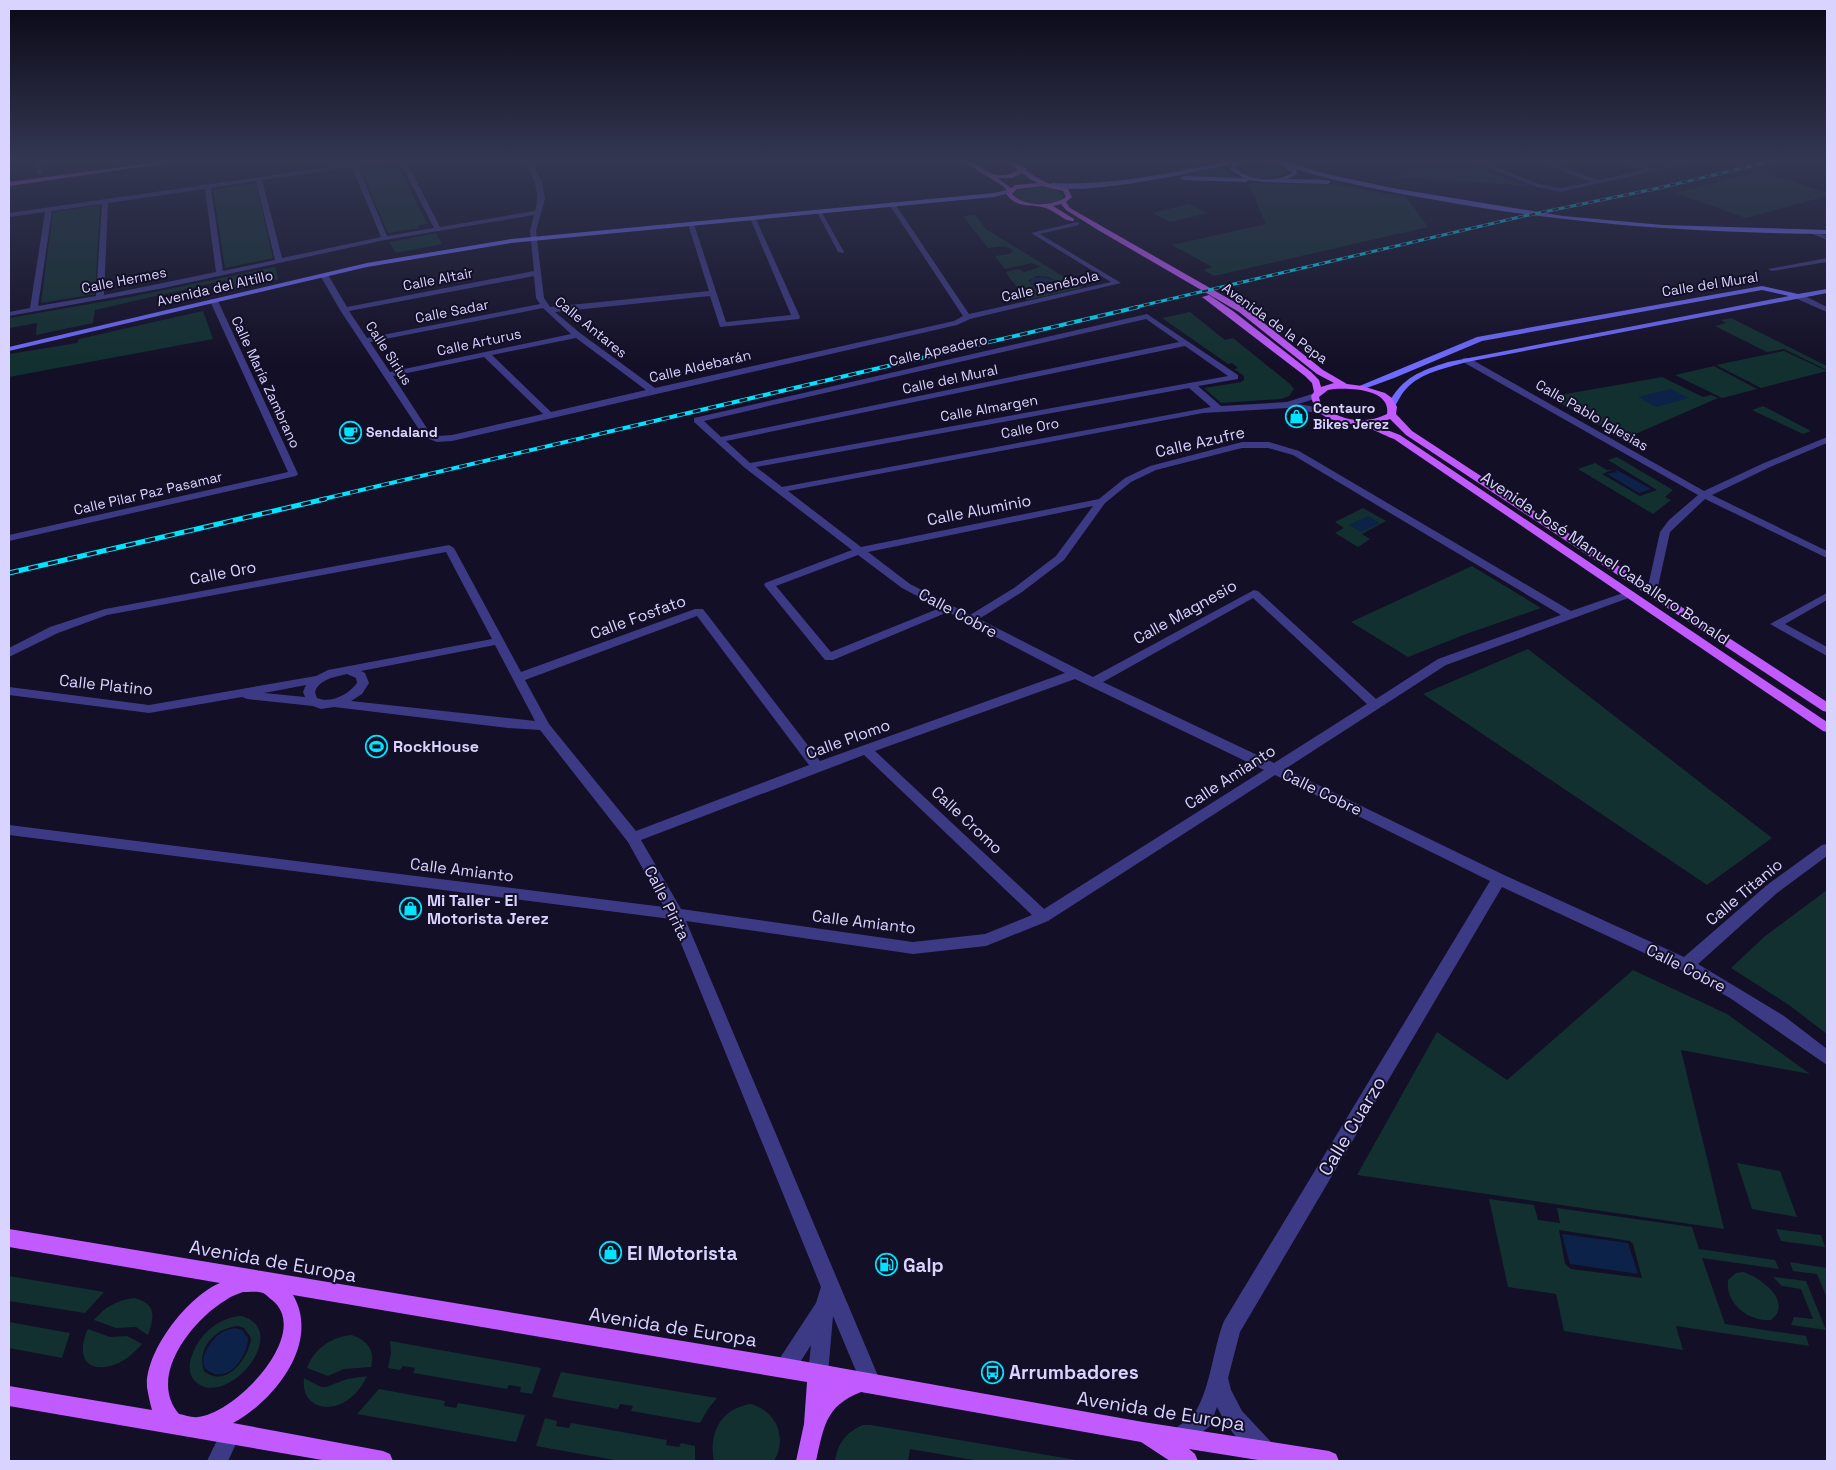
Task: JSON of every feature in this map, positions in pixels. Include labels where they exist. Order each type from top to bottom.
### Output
[{"type":"main road","name":"Avenida de la Pepa","points":[[1084,228],[1230,313],[1316,382],[1317,394],[1314,401],[1322,411]]},
{"type":"main road","name":"Avenida de la Pepa","points":[[1098,228],[1242,310],[1320,372],[1345,386]]},
{"type":"main road","points":[[1317,394],[1325,388],[1360,387],[1380,394],[1392,404],[1394,410],[1391,415],[1374,422],[1362,423],[1340,420],[1322,411]]},
{"type":"main road","name":"Avenida José Manuel Caballero Bonald","points":[[1391,415],[1409,433],[1652,591],[1827,708]]},
{"type":"main road","name":"Avenida José Manuel Caballero Bonald","points":[[1362,423],[1397,437],[1827,728]]},
{"type":"main road","name":"Avenida de Europa","points":[[9,1238],[785,1368],[1179,1438],[1329,1461]]},
{"type":"main road","points":[[174,1424],[162,1408],[158,1388],[160,1366],[184,1322],[202,1305],[223,1291],[243,1283],[263,1282],[278,1290],[287,1303],[292,1321],[291,1341],[281,1363],[267,1386],[246,1404],[221,1420],[196,1428]]},
{"type":"main road","points":[[806,1461],[814,1424],[818,1374]]},
{"type":"main road","points":[[814,1424],[823,1403],[840,1390],[866,1382]]},
{"type":"main road","points":[[9,1396],[231,1433],[383,1461]]},
{"type":"main road","points":[[1144,1432],[1188,1461]]},
{"type":"street","points":[[34,309],[46,228]]},
{"type":"street","points":[[100,298],[104,228]]},
{"type":"street","points":[[214,228],[220,274]]},
{"type":"street","points":[[271,228],[279,261]]},
{"type":"street","points":[[381,228],[385,238]]},
{"type":"street","name":"Calle Hermes","points":[[9,314],[100,298],[385,238],[446,228]]},
{"type":"street","name":"Calle Antares","points":[[534,228],[536,273],[540,298],[546,308],[577,335],[653,390]]},
{"type":"street","name":"Avenida del Altillo","points":[[9,349],[324,275],[418,255],[534,239],[653,228]]},
{"type":"street","points":[[692,228],[723,325],[796,317],[758,228]]},
{"type":"street","points":[[827,228],[841,252]]},
{"type":"street","points":[[908,228],[967,317]]},
{"type":"street","name":"Calle Denébola","points":[[967,317],[1117,283],[1034,233],[1060,228]]},
{"type":"street","points":[[1689,228],[1827,232]]},
{"type":"street","points":[[1812,232],[1827,238]]},
{"type":"street","points":[[1772,269],[1827,260]]},
{"type":"street","name":"Calle Altair","points":[[344,310],[536,273]]},
{"type":"street","name":"Calle Sirius","points":[[324,275],[344,310],[427,435],[438,438]]},
{"type":"street","name":"Calle del Mural","points":[[1360,387],[1387,379],[1452,348],[1480,339],[1762,288],[1798,296]]},
{"type":"street","points":[[1798,296],[1827,291]]},
{"type":"street","name":"Calle Sadar","points":[[365,341],[546,308],[714,293]]},
{"type":"street","points":[[1798,296],[1827,310]]},
{"type":"street","name":"Calle del Mural","points":[[1392,404],[1399,391],[1407,383],[1441,367],[1466,360],[1798,296]]},
{"type":"street","name":"Calle María Zambrano","points":[[214,301],[293,474]]},
{"type":"street","name":"Calle Apeadero","points":[[748,466],[697,420],[1147,316],[1235,378]]},
{"type":"street","name":"Calle Aldebarán","points":[[438,438],[452,438],[653,390],[957,323],[967,317]]},
{"type":"street","name":"Calle Arturus","points":[[387,375],[577,335]]},
{"type":"street","name":"Calle del Mural","points":[[719,440],[1186,343]]},
{"type":"street","points":[[487,354],[549,415]]},
{"type":"street","name":"Calle Pablo Iglesias","points":[[1466,360],[1704,495],[1827,555]]},
{"type":"street","name":"Calle Almargen","points":[[748,466],[1235,378]]},
{"type":"street","points":[[1191,385],[1219,408]]},
{"type":"street","name":"Calle Oro","points":[[1288,405],[1317,394]]},
{"type":"street","name":"Calle Oro","points":[[780,490],[1219,408],[1288,405],[1322,411]]},
{"type":"street","points":[[1652,591],[1665,532],[1673,522],[1704,495],[1767,465],[1827,440]]},
{"type":"street","name":"Calle Azufre","points":[[970,620],[1018,590],[1060,558],[1102,501],[1128,480],[1153,468],[1242,445],[1269,445],[1296,453],[1569,615]]},
{"type":"street","name":"Calle Cobre","points":[[748,466],[906,586],[1076,674],[1499,880],[1686,965],[1735,993],[1778,1021],[1827,1058]]},
{"type":"street","name":"Calle Pilar Paz Pasamar","points":[[9,538],[293,474]]},
{"type":"street","name":"Calle Aluminio","points":[[949,608],[829,657],[769,585],[860,550],[1102,501]]},
{"type":"street","name":"Calle Oro","points":[[9,653],[54,630],[105,612],[449,548]]},
{"type":"street","name":"Calle Pirita","points":[[449,548],[544,726],[632,838],[676,914],[830,1287],[866,1382]]},
{"type":"street","name":"Calle Magnesio","points":[[1093,682],[1254,593],[1375,705]]},
{"type":"street","name":"Calle Amianto","points":[[9,830],[676,914],[913,948],[986,940],[1043,917],[1442,662],[1630,594]]},
{"type":"street","points":[[1827,596],[1776,624],[1827,652]]},
{"type":"street","points":[[1816,603],[1827,608]]},
{"type":"street","name":"Calle Fosfato","points":[[518,678],[699,612],[818,767]]},
{"type":"street","points":[[348,670],[498,641]]},
{"type":"street","points":[[334,704],[354,695],[360,689],[363,682],[362,677],[357,672],[348,670]]},
{"type":"street","name":"Calle Platino","points":[[9,691],[149,709],[319,679],[334,672],[348,670]]},
{"type":"street","name":"Calle Plomo","points":[[632,838],[818,767],[1076,674]]},
{"type":"street","points":[[316,702],[311,698],[309,692],[312,685],[319,679]]},
{"type":"street","name":"Calle Platino","points":[[230,694],[334,704]]},
{"type":"street","points":[[334,704],[508,724],[544,726]]},
{"type":"street","name":"Calle Cromo","points":[[866,750],[1043,917]]},
{"type":"street","name":"Calle Titanio","points":[[1686,965],[1772,889],[1827,849]]},
{"type":"street","name":"Calle Cuarzo","points":[[1179,1438],[1203,1419],[1218,1378],[1231,1328],[1499,880]]},
{"type":"street","points":[[818,1374],[824,1308],[830,1287]]},
{"type":"street","points":[[785,1368],[824,1308]]},
{"type":"street","points":[[1218,1378],[1222,1396],[1230,1413],[1266,1451]]},
{"type":"street","points":[[217,1461],[231,1433]]},
{"type":"green space","points":[[51,228],[99,228],[95,294],[41,303]]},
{"type":"green space","points":[[219,228],[266,228],[273,258],[225,268]]},
{"type":"green space","points":[[386,228],[419,228],[388,233]]},
{"type":"green space","points":[[972,228],[985,228],[1082,288],[1027,300],[1005,272],[1019,269],[1024,272],[1040,267],[1032,263],[1005,269],[995,256],[1010,254],[1013,250],[1004,246],[988,248]],"holes":[[[1037,276],[1048,277],[1057,281],[1058,284],[1050,289],[1035,289],[1028,281]]]},
{"type":"green space","points":[[1250,228],[1425,228],[1214,276],[1203,270],[1212,267],[1172,245]]},
{"type":"green space","points":[[436,233],[442,244],[396,253],[389,242]]},
{"type":"green space","points":[[275,267],[279,279],[228,291],[225,280],[95,310],[93,323],[36,335],[37,323],[9,328],[9,318],[130,297]]},
{"type":"green space","points":[[203,311],[213,339],[9,377],[9,354],[77,343],[79,339]]},
{"type":"green space","points":[[1190,312],[1225,340],[1233,338],[1290,384],[1294,389],[1289,396],[1281,399],[1221,403],[1204,388],[1241,382],[1244,380],[1244,376],[1234,369],[1238,368],[1232,363],[1228,364],[1162,318]]},
{"type":"green space","points":[[1731,318],[1827,366],[1827,370],[1784,349],[1767,352],[1715,326],[1726,323],[1721,320]]},
{"type":"green space","points":[[1784,351],[1827,371],[1761,388],[1716,365]]},
{"type":"green space","points":[[1714,366],[1757,389],[1722,398],[1675,375]]},
{"type":"green space","points":[[1662,377],[1703,397],[1711,395],[1718,398],[1624,439],[1549,397]]},
{"type":"green space","points":[[1763,406],[1811,431],[1803,434],[1752,410]]},
{"type":"green space","points":[[1617,457],[1673,490],[1665,497],[1671,500],[1653,514],[1578,469],[1595,463],[1607,470],[1612,470],[1602,474],[1640,496],[1657,490],[1608,460]]},
{"type":"green space","points":[[1363,508],[1386,521],[1362,534],[1370,539],[1358,547],[1335,533],[1344,528],[1335,522]]},
{"type":"green space","points":[[1472,566],[1541,608],[1466,634],[1408,657],[1351,622]]},
{"type":"green space","points":[[1528,649],[1772,838],[1707,885],[1423,694]]},
{"type":"green space","points":[[1827,890],[1827,1034],[1789,1005],[1731,968],[1764,937]]},
{"type":"green space","points":[[1633,970],[1727,1014],[1810,1074],[1681,1050],[1724,1229],[1357,1175],[1437,1032],[1507,1080]]},
{"type":"green space","points":[[1737,1163],[1780,1171],[1797,1217],[1752,1209]]},
{"type":"green space","points":[[1489,1199],[1534,1205],[1538,1220],[1560,1223],[1557,1208],[1692,1227],[1699,1249],[1775,1260],[1779,1269],[1702,1258],[1725,1324],[1806,1336],[1809,1346],[1676,1326],[1683,1350],[1564,1331],[1556,1294],[1508,1287]],"holes":[[[1559,1230],[1630,1241],[1633,1244],[1642,1278],[1571,1269],[1565,1264]]]},
{"type":"green space","points":[[1776,1229],[1821,1235],[1825,1247],[1781,1241]]},
{"type":"green space","points":[[1790,1262],[1827,1268],[1827,1298],[1817,1274],[1793,1271]]},
{"type":"green space","points":[[1743,1272],[1758,1279],[1777,1298],[1779,1306],[1777,1313],[1771,1320],[1763,1320],[1747,1315],[1734,1304],[1728,1289],[1728,1280],[1736,1273]]},
{"type":"green space","points":[[9,1276],[104,1292],[85,1313],[9,1301]]},
{"type":"green space","points":[[1773,1277],[1806,1281],[1826,1330],[1791,1325],[1794,1317],[1813,1319],[1801,1289],[1782,1286]]},
{"type":"green space","points":[[134,1298],[146,1303],[152,1311],[152,1322],[148,1335],[136,1327],[116,1328],[94,1320],[102,1311],[112,1305],[122,1300]]},
{"type":"green space","points":[[241,1316],[255,1323],[260,1335],[259,1348],[252,1362],[241,1375],[227,1384],[213,1388],[200,1385],[190,1373],[190,1365],[195,1348],[213,1326],[224,1320]],"holes":[[[238,1326],[244,1328],[251,1338],[246,1355],[235,1369],[228,1374],[220,1376],[212,1376],[204,1371],[202,1363],[205,1347],[215,1335]]]},
{"type":"green space","points":[[9,1322],[70,1333],[62,1358],[9,1348]]},
{"type":"green space","points":[[88,1329],[110,1337],[127,1336],[142,1344],[119,1363],[110,1366],[93,1366],[84,1358],[83,1351],[83,1344]]},
{"type":"green space","points":[[351,1335],[361,1339],[369,1346],[372,1355],[371,1367],[344,1369],[328,1376],[307,1368],[314,1355],[324,1345],[337,1338]]},
{"type":"green space","points":[[390,1341],[541,1368],[532,1394],[520,1392],[521,1387],[509,1385],[507,1389],[413,1373],[415,1368],[403,1366],[400,1370],[388,1368],[391,1353]]},
{"type":"green space","points":[[561,1372],[717,1398],[700,1423],[631,1411],[633,1406],[620,1404],[618,1409],[552,1397]]},
{"type":"green space","points":[[367,1376],[354,1395],[347,1401],[335,1406],[328,1407],[314,1404],[309,1400],[304,1387],[304,1378],[321,1387],[326,1387],[347,1379]]},
{"type":"green space","points":[[379,1389],[445,1401],[444,1406],[456,1408],[458,1403],[525,1415],[516,1442],[357,1414]]},
{"type":"green space","points":[[750,1404],[767,1412],[777,1426],[780,1443],[774,1461],[714,1461],[713,1441],[719,1424],[731,1411]]},
{"type":"green space","points":[[545,1418],[557,1421],[556,1426],[569,1428],[571,1423],[667,1440],[666,1445],[679,1447],[681,1443],[695,1446],[695,1461],[620,1461],[536,1446]]},
{"type":"green space","points":[[863,1425],[1082,1461],[979,1461],[910,1449],[908,1461],[835,1461],[838,1449],[847,1435]]},
{"type":"water","points":[[1043,277],[1055,280],[1056,284],[1042,289],[1030,282],[1033,278]]},
{"type":"water","points":[[1671,389],[1689,398],[1656,407],[1638,397]]},
{"type":"water","points":[[1615,470],[1651,489],[1639,493],[1607,474],[1617,472]]},
{"type":"water","points":[[1368,516],[1380,523],[1361,532],[1349,525]]},
{"type":"water","points":[[1562,1234],[1628,1243],[1638,1274],[1570,1264]]},
{"type":"water","points":[[235,1328],[242,1330],[248,1338],[245,1352],[231,1371],[224,1374],[210,1372],[203,1364],[208,1346],[221,1333]]},
{"type":"railway","points":[[1132,308],[1475,228]]},
{"type":"railway","points":[[319,500],[1138,307]]},
{"type":"railway","points":[[9,573],[325,499]]},
{"type":"place","name":"Centauro Bikes Jerez","points":[[1297,416]]},
{"type":"place","name":"Sendaland","points":[[350,432]]},
{"type":"place","name":"RockHouse","points":[[377,746]]},
{"type":"place","name":"Mi Taller - El Motorista Jerez","points":[[411,909]]},
{"type":"place","name":"El Motorista","points":[[611,1253]]},
{"type":"place","name":"Galp","points":[[887,1265]]},
{"type":"place","name":"Arrumbadores","points":[[993,1372]]}]
